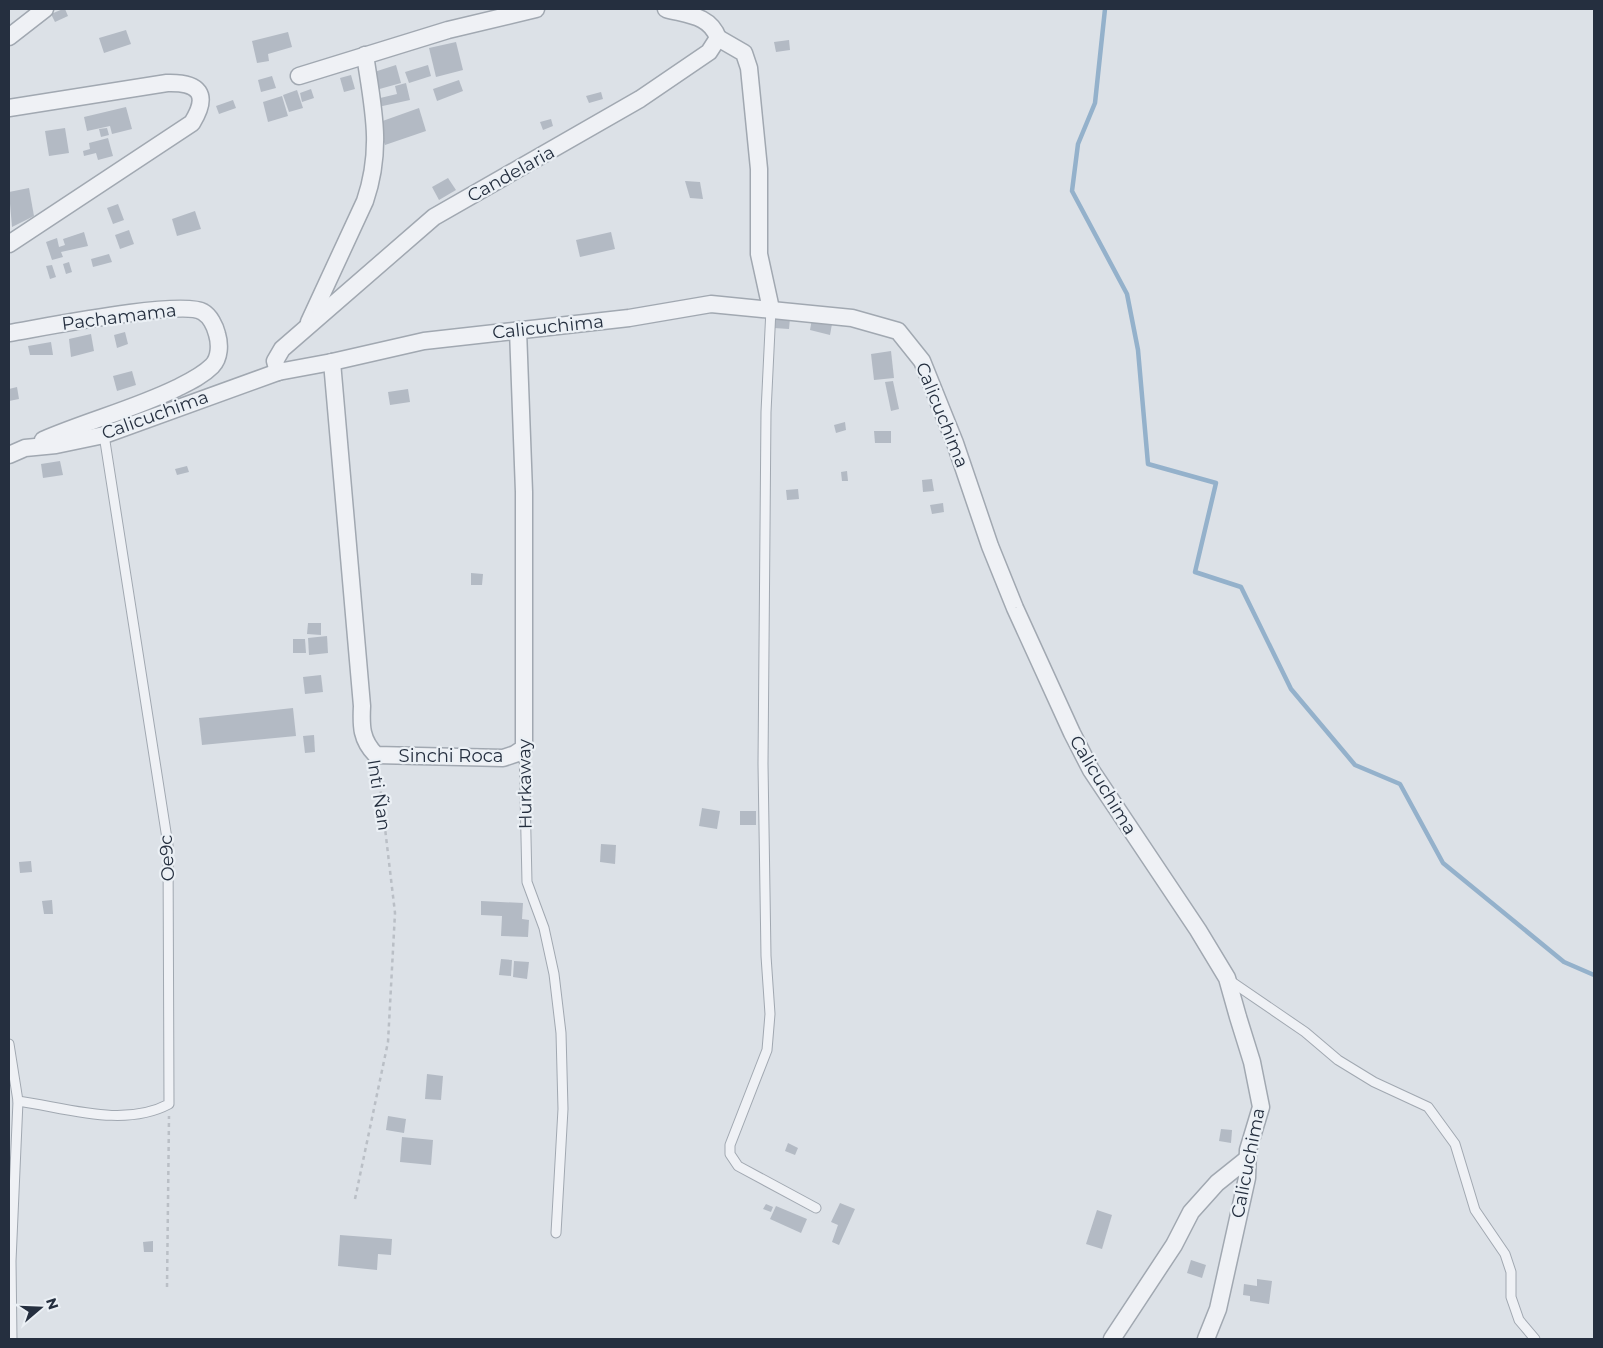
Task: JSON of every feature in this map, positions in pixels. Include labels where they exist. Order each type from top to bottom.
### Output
[{"type":"street","points":[[9,37],[45,9]]},
{"type":"street","points":[[299,76],[364,55],[536,9]]},
{"type":"street","points":[[666,9],[706,20],[715,28],[718,38],[744,53],[749,68],[759,170],[759,254],[771,309]]},
{"type":"street","name":"Candelaria","points":[[278,372],[275,361],[278,355],[307,327],[434,217],[539,159],[656,89],[709,52],[718,38]]},
{"type":"street","points":[[307,327],[365,201],[372,180],[377,144],[364,55]]},
{"type":"street","points":[[9,108],[167,83],[185,82],[192,86],[202,100],[201,108],[192,123],[9,244]]},
{"type":"street","name":"Calicuchima","points":[[9,455],[25,448],[56,445],[104,435],[278,372],[424,341],[629,318],[711,304],[852,318],[898,331],[922,361],[955,442],[1000,572],[1072,733],[1091,770],[1198,930],[1227,978],[1252,1062],[1261,1107],[1248,1150],[1247,1178],[1218,1309],[1206,1339]]},
{"type":"street","name":"Pachamama","points":[[9,333],[158,310],[189,309],[203,312],[213,322],[220,348],[213,365],[195,379],[130,409],[63,432],[25,448]]},
{"type":"street","name":"Hurkaway","points":[[518,330],[524,492],[524,748]]},
{"type":"street","name":"Inti Ñan","points":[[332,362],[361,696],[361,732],[367,746],[376,756]]},
{"type":"street","name":"Sinchi Roca","points":[[376,756],[470,759],[503,758],[515,754],[524,748]]},
{"type":"street","points":[[1112,1339],[1174,1245],[1191,1212],[1217,1183],[1247,1159]]},
{"type":"lane","points":[[771,309],[766,412],[763,764],[766,956],[770,1014],[767,1050],[730,1145],[730,1154],[738,1166],[816,1208]]},
{"type":"lane","name":"Oe9c","points":[[104,435],[168,845],[169,1104]]},
{"type":"lane","name":"Hurkaway","points":[[524,748],[527,882],[544,928],[554,974],[562,1033],[563,1109],[556,1233]]},
{"type":"lane","points":[[1227,978],[1305,1032],[1352,1068],[1374,1082],[1428,1107],[1455,1144],[1476,1210],[1505,1254],[1511,1272],[1512,1297],[1518,1320],[1535,1339]]},
{"type":"lane","points":[[9,1044],[18,1100],[11,1261],[12,1339]]},
{"type":"lane","points":[[18,1100],[103,1115],[139,1114],[158,1110],[169,1104]]},
{"type":"path","name":"Inti Ñan","points":[[355,1199],[388,1042],[395,913],[376,756]]},
{"type":"path","points":[[167,1287],[169,1104]]},
{"type":"building","points":[[65,9],[68,16],[55,22],[51,14]]},
{"type":"building","points":[[126,30],[131,44],[104,53],[99,38]]},
{"type":"building","points":[[288,32],[292,47],[268,54],[269,61],[257,63],[252,41]]},
{"type":"building","points":[[789,40],[790,50],[776,52],[774,42]]},
{"type":"building","points":[[456,42],[463,70],[436,77],[429,48]]},
{"type":"building","points":[[396,65],[401,83],[376,90],[371,73]]},
{"type":"building","points":[[428,65],[431,76],[409,83],[405,72]]},
{"type":"building","points":[[351,75],[355,89],[344,92],[340,78]]},
{"type":"building","points":[[272,76],[276,88],[261,92],[258,80]]},
{"type":"building","points":[[459,80],[463,91],[437,101],[433,89]]},
{"type":"building","points":[[406,83],[410,100],[378,107],[376,99],[397,94],[395,86]]},
{"type":"building","points":[[311,89],[314,98],[302,102],[300,93]]},
{"type":"building","points":[[297,90],[303,108],[289,112],[283,95]]},
{"type":"building","points":[[601,92],[603,99],[589,103],[586,96]]},
{"type":"building","points":[[282,96],[288,116],[268,122],[263,102]]},
{"type":"building","points":[[233,100],[236,108],[219,114],[216,106]]},
{"type":"building","points":[[126,107],[132,129],[112,134],[110,126],[87,131],[84,117]]},
{"type":"building","points":[[419,108],[426,131],[385,145],[377,123]]},
{"type":"building","points":[[551,119],[553,126],[543,130],[540,122]]},
{"type":"building","points":[[65,128],[69,153],[49,156],[45,131]]},
{"type":"building","points":[[107,128],[109,135],[101,137],[99,129]]},
{"type":"building","points":[[108,138],[113,156],[98,160],[96,153],[84,156],[83,151],[90,149],[89,143]]},
{"type":"building","points":[[448,178],[456,190],[439,200],[432,187]]},
{"type":"building","points":[[685,181],[700,182],[703,199],[690,198]]},
{"type":"building","points":[[29,188],[34,216],[12,227],[9,192]]},
{"type":"building","points":[[118,204],[124,220],[113,224],[107,208]]},
{"type":"building","points":[[195,211],[201,229],[177,236],[172,219]]},
{"type":"building","points":[[129,230],[134,244],[120,249],[115,235]]},
{"type":"building","points":[[84,232],[88,246],[61,252],[63,257],[52,260],[46,242],[57,238],[59,247],[65,245],[63,239]]},
{"type":"building","points":[[611,232],[615,249],[580,257],[576,240]]},
{"type":"building","points":[[109,254],[112,262],[93,267],[91,259]]},
{"type":"building","points":[[69,262],[72,272],[66,274],[63,264]]},
{"type":"building","points":[[52,265],[56,277],[50,279],[46,266]]},
{"type":"building","points":[[775,317],[790,318],[789,329],[774,328]]},
{"type":"building","points":[[812,319],[832,324],[830,335],[810,330]]},
{"type":"building","points":[[125,332],[128,344],[117,348],[114,335]]},
{"type":"building","points":[[91,334],[94,351],[71,357],[69,339]]},
{"type":"building","points":[[51,342],[53,355],[30,355],[28,346]]},
{"type":"building","points":[[891,351],[894,378],[874,380],[871,354]]},
{"type":"building","points":[[132,371],[136,385],[117,391],[113,376]]},
{"type":"building","points":[[893,381],[899,409],[891,411],[885,382]]},
{"type":"building","points":[[17,387],[19,399],[9,401],[9,389]]},
{"type":"building","points":[[408,389],[410,402],[390,405],[388,392]]},
{"type":"building","points":[[845,422],[846,430],[836,433],[834,425]]},
{"type":"building","points":[[874,431],[891,431],[891,443],[875,443]]},
{"type":"building","points":[[60,461],[63,475],[43,478],[41,464]]},
{"type":"building","points":[[187,466],[189,472],[177,475],[175,469]]},
{"type":"building","points":[[847,471],[848,481],[842,481],[841,472]]},
{"type":"building","points":[[932,479],[934,491],[923,492],[922,480]]},
{"type":"building","points":[[798,489],[799,499],[787,500],[786,490]]},
{"type":"building","points":[[943,503],[944,512],[932,514],[930,505]]},
{"type":"building","points":[[471,573],[483,574],[482,585],[471,585]]},
{"type":"building","points":[[308,623],[321,623],[321,635],[307,634]]},
{"type":"building","points":[[327,636],[328,653],[309,655],[308,638]]},
{"type":"building","points":[[293,639],[305,639],[306,653],[293,653]]},
{"type":"building","points":[[321,675],[323,692],[305,694],[303,677]]},
{"type":"building","points":[[293,708],[296,736],[202,745],[199,718]]},
{"type":"building","points":[[314,735],[315,752],[305,753],[303,736]]},
{"type":"building","points":[[702,808],[720,811],[717,829],[699,826]]},
{"type":"building","points":[[740,811],[756,811],[756,825],[740,825]]},
{"type":"building","points":[[601,844],[616,845],[615,864],[600,862]]},
{"type":"building","points":[[31,861],[32,872],[20,873],[19,862]]},
{"type":"building","points":[[52,900],[53,914],[44,914],[42,901]]},
{"type":"building","points":[[481,901],[523,903],[522,919],[529,920],[528,937],[501,936],[502,916],[481,915]]},
{"type":"building","points":[[501,959],[512,960],[511,976],[499,975]]},
{"type":"building","points":[[514,961],[529,962],[527,979],[513,977]]},
{"type":"building","points":[[427,1074],[443,1076],[441,1100],[425,1099]]},
{"type":"building","points":[[388,1116],[406,1119],[404,1133],[386,1130]]},
{"type":"building","points":[[1221,1129],[1232,1130],[1231,1143],[1219,1141]]},
{"type":"building","points":[[402,1137],[433,1140],[431,1165],[400,1162]]},
{"type":"building","points":[[788,1143],[798,1148],[795,1155],[785,1151]]},
{"type":"building","points":[[840,1203],[855,1209],[839,1245],[832,1242],[838,1225],[831,1222]]},
{"type":"building","points":[[766,1204],[773,1207],[771,1212],[763,1209]]},
{"type":"building","points":[[776,1206],[807,1219],[801,1233],[770,1219]]},
{"type":"building","points":[[1097,1210],[1112,1215],[1102,1249],[1086,1244]]},
{"type":"building","points":[[340,1235],[392,1239],[391,1255],[378,1254],[377,1270],[338,1266]]},
{"type":"building","points":[[153,1241],[153,1252],[144,1252],[143,1242]]},
{"type":"building","points":[[1191,1260],[1206,1265],[1202,1278],[1187,1273]]},
{"type":"building","points":[[1257,1279],[1272,1281],[1269,1304],[1250,1301],[1250,1296],[1243,1295],[1244,1284],[1257,1286]]},
{"type":"waterway","points":[[1105,9],[1095,103],[1078,144],[1072,191],[1127,294],[1138,350],[1148,464],[1216,483],[1195,572],[1241,587],[1291,689],[1355,765],[1400,784],[1443,863],[1564,962],[1594,975]]}]
